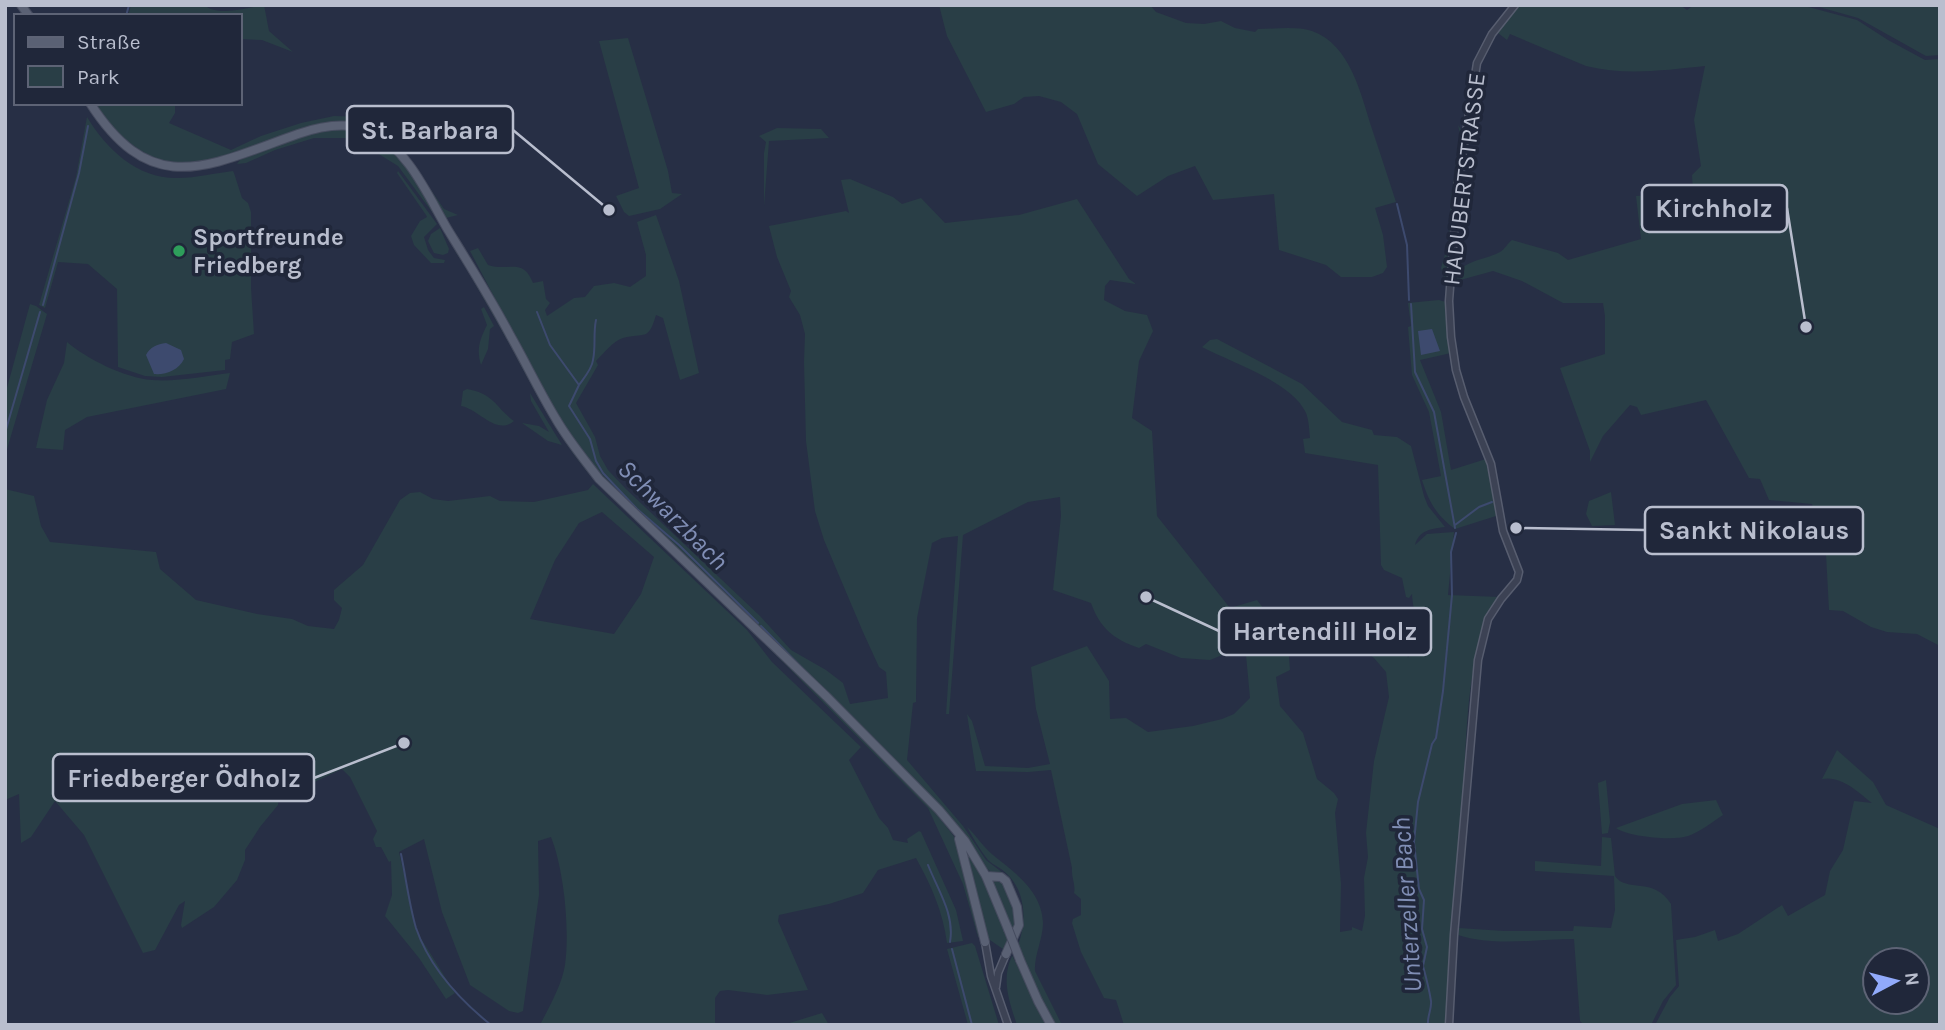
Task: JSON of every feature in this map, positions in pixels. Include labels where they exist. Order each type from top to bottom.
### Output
[{"type":"main road","points":[[92,105],[115,136],[133,152],[151,162],[181,168],[232,159],[327,126],[355,127],[384,139],[397,150],[414,173],[510,334],[556,419],[599,479],[827,696],[926,795],[954,827],[986,876],[1020,960],[1051,1025]]},
{"type":"main road","points":[[954,827],[985,942]]},
{"type":"main road","points":[[986,876],[1006,881],[1017,907],[1019,925],[1006,954]]},
{"type":"street","name":"HADUBERTSTRASSE","points":[[1449,1025],[1453,946],[1478,660],[1488,619],[1501,599],[1512,589],[1519,572],[1503,531],[1491,464],[1460,382],[1453,353],[1450,322],[1451,272],[1458,183],[1474,75],[1481,52],[1515,5]]},
{"type":"street","points":[[985,942],[996,992],[1008,1025]]},
{"type":"street","points":[[996,992],[998,973],[1006,954]]},
{"type":"green space","points":[[131,5],[204,5],[210,9],[225,11],[264,5],[269,31],[293,52],[262,40],[242,39],[242,14],[129,14]]},
{"type":"green space","points":[[939,5],[1150,5],[1156,12],[1186,23],[1221,21],[1235,28],[1255,32],[1258,29],[1299,29],[1312,31],[1325,38],[1336,47],[1352,72],[1396,202],[1375,208],[1383,235],[1387,267],[1383,273],[1372,277],[1341,277],[1326,265],[1279,250],[1274,194],[1213,200],[1195,166],[1168,176],[1137,196],[1098,164],[1077,114],[1061,102],[1039,96],[1024,97],[1014,104],[986,112],[947,36]]},
{"type":"green space","points":[[1519,5],[1680,5],[1687,10],[1694,5],[1801,5],[1857,20],[1925,60],[1940,59],[1940,646],[1917,634],[1887,632],[1871,627],[1843,611],[1829,610],[1826,554],[1812,504],[1769,500],[1760,479],[1749,478],[1706,400],[1641,415],[1637,407],[1630,405],[1603,436],[1590,462],[1590,451],[1560,368],[1605,354],[1603,303],[1563,303],[1522,281],[1493,271],[1453,282],[1460,269],[1500,252],[1512,240],[1558,253],[1568,260],[1641,239],[1636,196],[1693,192],[1692,175],[1701,166],[1694,120],[1705,66],[1616,71],[1586,66],[1510,34],[1507,40],[1498,33]]},
{"type":"green space","points":[[1812,5],[1940,5],[1940,55],[1926,56],[1858,18]]},
{"type":"green space","points":[[628,38],[668,171],[672,193],[682,194],[660,209],[629,216],[616,196],[639,188],[599,41]]},
{"type":"green space","points":[[96,105],[175,105],[175,113],[169,123],[231,150],[261,136],[301,123],[334,116],[364,117],[401,146],[444,209],[458,215],[446,218],[422,180],[393,144],[370,127],[354,122],[336,122],[292,132],[214,162],[211,159],[176,163],[159,159],[130,143]]},
{"type":"green space","points":[[87,117],[114,151],[150,174],[178,178],[233,171],[242,198],[248,203],[251,212],[254,334],[232,342],[230,359],[225,360],[225,370],[162,377],[145,376],[118,367],[117,289],[88,264],[58,262],[45,308],[39,305],[76,177]]},
{"type":"green space","points":[[1458,125],[1463,133],[1447,297],[1441,268],[1448,244],[1460,134]]},
{"type":"green space","points":[[330,128],[358,130],[385,144],[406,166],[438,220],[398,166],[369,148],[369,144],[349,138],[314,138],[237,164],[240,160],[311,132]]},
{"type":"green space","points":[[777,128],[821,129],[829,138],[769,141],[764,206],[766,142],[759,136]]},
{"type":"green space","points":[[398,171],[437,224],[424,237],[434,258],[445,260],[444,263],[431,263],[414,245],[411,236],[420,221],[427,217]]},
{"type":"green space","points":[[850,179],[893,197],[902,204],[921,198],[945,223],[1019,215],[1077,199],[1129,279],[1136,284],[1110,280],[1105,286],[1104,300],[1125,311],[1147,315],[1153,331],[1139,361],[1132,418],[1152,431],[1157,516],[1230,608],[1257,600],[1283,634],[1250,642],[1266,647],[1288,644],[1290,670],[1276,677],[1280,706],[1303,733],[1317,779],[1338,799],[1335,813],[1341,884],[1340,932],[1352,930],[1352,927],[1362,931],[1365,916],[1364,878],[1368,857],[1366,833],[1374,761],[1389,697],[1386,672],[1374,658],[1358,646],[1325,632],[1349,633],[1387,650],[1407,653],[1408,658],[1418,631],[1412,594],[1409,598],[1406,597],[1402,578],[1384,570],[1381,565],[1378,465],[1305,453],[1303,439],[1310,438],[1309,424],[1305,411],[1297,400],[1287,390],[1258,373],[1202,347],[1210,340],[1217,339],[1302,384],[1342,422],[1372,430],[1374,435],[1397,437],[1411,446],[1428,506],[1445,527],[1423,533],[1415,545],[1427,534],[1454,532],[1448,595],[1500,597],[1480,642],[1470,690],[1447,1025],[1124,1025],[1116,1000],[1104,998],[1081,952],[1072,923],[1073,919],[1081,915],[1081,899],[1074,893],[1072,868],[1051,770],[976,771],[967,714],[972,721],[985,766],[1028,768],[1050,764],[1036,709],[1031,667],[1087,646],[1109,681],[1110,719],[1126,718],[1148,732],[1193,726],[1234,714],[1250,698],[1246,655],[1240,648],[1210,660],[1181,658],[1146,644],[1139,648],[1109,632],[1091,603],[1053,590],[1061,516],[1060,497],[1028,502],[963,535],[949,714],[946,714],[958,536],[942,538],[932,543],[917,618],[916,702],[913,703],[907,760],[963,826],[986,860],[1003,873],[991,872],[942,808],[917,781],[602,475],[572,439],[550,403],[470,251],[478,248],[488,265],[520,268],[525,270],[533,283],[543,281],[546,299],[550,303],[545,310],[547,316],[574,298],[585,297],[594,286],[614,283],[630,287],[646,276],[646,255],[637,222],[656,215],[679,281],[699,373],[680,380],[663,318],[656,315],[648,333],[623,338],[612,344],[596,361],[598,365],[576,403],[595,437],[600,456],[608,470],[626,489],[760,616],[791,650],[843,683],[850,704],[888,698],[886,672],[879,667],[863,632],[824,540],[815,511],[806,441],[805,334],[800,315],[789,297],[791,291],[777,257],[769,226],[846,211],[849,213],[841,180]]},
{"type":"green space","points":[[440,228],[449,249],[448,253],[443,255],[434,253],[428,241],[431,234]]},
{"type":"green space","points":[[454,250],[466,265],[541,399],[612,495],[594,479],[566,444]]},
{"type":"green space","points":[[1439,300],[1446,302],[1451,353],[1420,360],[1441,412],[1451,470],[1486,459],[1496,511],[1496,516],[1455,529],[1434,508],[1422,480],[1441,476],[1429,412],[1412,375],[1408,327],[1411,326],[1408,303]]},
{"type":"green space","points":[[30,304],[47,314],[5,456],[5,395]]},
{"type":"green space","points":[[484,307],[494,326],[490,329],[488,349],[481,365],[480,344],[487,325],[481,309]]},
{"type":"green space","points":[[67,342],[107,367],[130,376],[171,380],[230,373],[226,389],[87,417],[65,430],[63,450],[36,448],[47,400],[64,363]]},
{"type":"green space","points":[[467,389],[484,394],[514,421],[507,425],[494,424],[461,406],[463,391]]},
{"type":"green space","points":[[530,393],[562,445],[548,441],[522,423],[539,426],[549,432],[531,401]]},
{"type":"green space","points":[[593,484],[747,630],[772,662],[861,747],[849,760],[879,818],[888,828],[893,840],[908,843],[907,839],[921,832],[956,910],[963,941],[947,943],[936,899],[916,858],[878,870],[863,893],[779,915],[778,921],[808,990],[767,995],[720,991],[715,998],[715,1025],[540,1025],[561,980],[566,951],[562,883],[551,837],[538,841],[539,895],[523,1011],[518,1013],[509,1011],[470,985],[442,912],[424,839],[399,852],[417,932],[455,993],[446,999],[419,958],[385,916],[392,895],[391,861],[389,862],[381,847],[376,847],[373,839],[377,831],[350,777],[342,769],[304,787],[292,781],[280,789],[278,805],[245,850],[245,860],[237,880],[214,907],[182,928],[185,901],[179,905],[155,950],[143,953],[84,835],[55,801],[31,837],[21,843],[19,794],[5,800],[5,489],[34,496],[41,526],[50,542],[156,552],[160,569],[196,600],[292,619],[308,626],[334,629],[342,608],[334,600],[334,590],[363,565],[400,500],[410,493],[420,492],[433,499],[448,501],[490,496],[500,501],[534,502],[588,490]],"holes":[[[602,512],[654,557],[641,594],[614,634],[530,619],[555,560],[579,523]]]},
{"type":"green space","points":[[1611,492],[1615,525],[1592,526],[1586,514],[1589,501]]},
{"type":"green space","points":[[762,641],[928,803],[959,843],[981,937],[978,937],[963,884],[928,808]]},
{"type":"green space","points":[[1837,750],[1873,782],[1886,805],[1940,829],[1940,1025],[1655,1025],[1679,986],[1676,940],[1715,930],[1718,941],[1738,934],[1782,905],[1788,916],[1825,895],[1830,871],[1843,850],[1854,801],[1872,803],[1842,782],[1822,779]]},
{"type":"green space","points":[[1606,780],[1610,822],[1608,833],[1602,834],[1598,783]]},
{"type":"green space","points":[[1716,800],[1723,815],[1688,836],[1651,837],[1630,834],[1616,828],[1682,804]]},
{"type":"green space","points":[[967,827],[989,852],[1026,884],[1038,901],[1043,923],[1035,971],[1062,1025],[1055,1025],[1036,989],[1018,945],[1023,927],[1023,907],[1018,889],[1006,873],[988,860]]},
{"type":"green space","points":[[1602,837],[1611,838],[1615,876],[1620,881],[1657,890],[1671,904],[1676,985],[1663,1001],[1651,1025],[1584,1025],[1580,1021],[1574,939],[1501,942],[1458,935],[1459,928],[1573,931],[1574,926],[1611,928],[1615,910],[1614,876],[1535,871],[1535,861],[1601,866]]},
{"type":"green space","points":[[967,851],[981,870],[997,907],[1009,943],[1003,949],[987,938]]},
{"type":"green space","points":[[989,877],[1001,879],[1018,918],[1014,934]]},
{"type":"green space","points":[[972,943],[999,1025],[968,1025],[947,949]]},
{"type":"green space","points":[[1012,956],[1046,1025],[1017,1025],[1007,982]]},
{"type":"green space","points":[[822,1013],[829,1025],[783,1025]]},
{"type":"water","points":[[1432,329],[1440,351],[1421,355],[1418,331]]},
{"type":"water","points":[[166,343],[181,350],[184,359],[172,371],[154,374],[146,355],[154,346]]},
{"type":"waterway","points":[[127,14],[129,5]]},
{"type":"waterway","points":[[43,305],[79,173],[88,126]]},
{"type":"waterway","name":"Unterzeller Bach","points":[[1397,204],[1407,245],[1409,300]]},
{"type":"waterway","name":"Unterzeller Bach","points":[[1411,304],[1415,372],[1434,412],[1455,528]]},
{"type":"waterway","points":[[5,433],[40,312]]},
{"type":"waterway","name":"Schwarzbach","points":[[537,312],[550,345],[579,385],[569,406],[590,439],[596,461],[603,473],[637,509],[679,545],[758,623]]},
{"type":"waterway","points":[[579,385],[592,363],[596,320]]},
{"type":"waterway","points":[[1455,525],[1479,507],[1492,502]]},
{"type":"waterway","name":"Unterzeller Bach","points":[[1428,1025],[1431,1004],[1423,966],[1427,947],[1422,929],[1424,900],[1419,889],[1414,842],[1418,802],[1432,744],[1436,738],[1443,691],[1452,595],[1451,552],[1456,533]]},
{"type":"waterway","name":"Schwarzbach","points":[[761,626],[810,676]]},
{"type":"waterway","points":[[401,854],[416,928],[429,956],[457,993],[491,1025]]},
{"type":"waterway","name":"Schwarzbach","points":[[928,865],[948,912],[950,942]]},
{"type":"waterway","name":"Schwarzbach","points":[[952,949],[972,1025]]},
{"type":"place","name":"St. Barbara","points":[[609,210]]},
{"type":"place","name":"Sportfreunde Friedberg","points":[[179,251]]},
{"type":"place","name":"Kirchholz","points":[[1806,327]]},
{"type":"place","name":"Sankt Nikolaus","points":[[1516,528]]},
{"type":"place","name":"Hartendill Holz","points":[[1146,597]]},
{"type":"place","name":"Friedberger Ödholz","points":[[404,743]]}]
